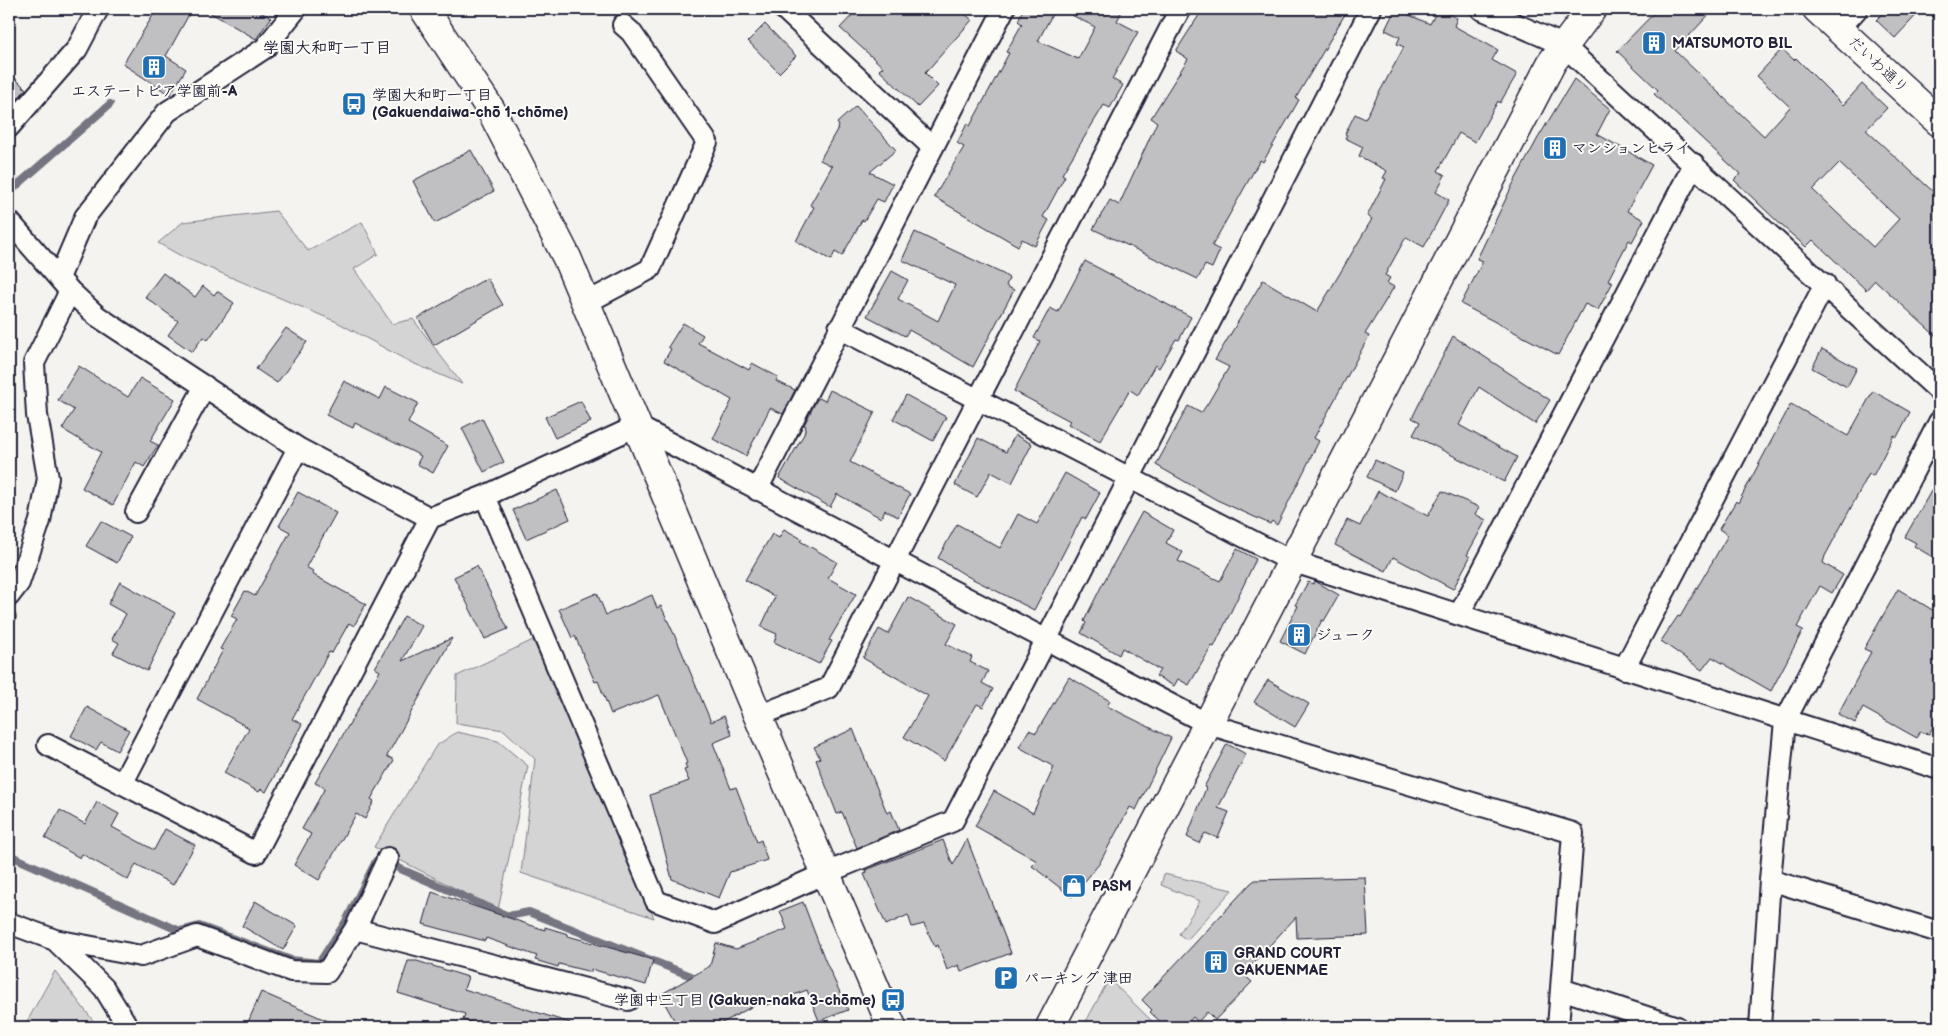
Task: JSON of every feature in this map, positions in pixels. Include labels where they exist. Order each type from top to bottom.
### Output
[{"type":"street","points":[[9,127],[77,49],[98,9]]},
{"type":"street","points":[[9,596],[19,583],[40,521],[48,478],[37,415],[34,363],[65,285],[85,217],[167,112],[265,48],[296,9]]},
{"type":"street","points":[[424,9],[491,110],[567,258],[758,716],[892,1027]]},
{"type":"street","points":[[784,9],[932,146]]},
{"type":"street","points":[[757,490],[1004,9]]},
{"type":"street","points":[[758,716],[828,688],[1180,9]]},
{"type":"street","points":[[485,496],[656,901],[715,923],[826,872],[953,821],[1371,9]]},
{"type":"street","points":[[1481,9],[1563,45],[1939,391]]},
{"type":"street","points":[[1050,1027],[1291,561],[1548,71],[1563,45],[1592,9]]},
{"type":"street","name":"だいわ通り","points":[[1817,9],[1939,122]]},
{"type":"street","points":[[1839,29],[1857,9]]},
{"type":"street","points":[[586,303],[650,269],[707,142],[631,32],[624,25]]},
{"type":"street","points":[[1459,615],[1694,164]]},
{"type":"street","points":[[9,221],[65,285],[97,316],[298,448],[430,518]]},
{"type":"street","points":[[1624,669],[1824,284]]},
{"type":"street","points":[[839,328],[1291,561],[1785,721],[1938,767]]},
{"type":"street","points":[[136,512],[205,386]]},
{"type":"street","points":[[1760,1027],[1770,880],[1785,721],[1939,422]]},
{"type":"street","points":[[637,426],[1208,724],[1573,833],[1558,1027]]},
{"type":"street","points":[[48,745],[256,853],[430,518],[485,496],[637,426]]},
{"type":"street","points":[[122,784],[298,448]]},
{"type":"street","points":[[9,923],[55,940],[142,956],[197,936],[291,970],[326,972],[355,929],[388,858]]},
{"type":"street","points":[[1770,880],[1939,932]]},
{"type":"street","points":[[355,929],[628,1000]]},
{"type":"street","points":[[55,940],[104,988],[128,1027]]},
{"type":"street","points":[[1561,989],[1677,1027]]},
{"type":"shaded area","points":[[276,211],[308,251],[362,222],[378,254],[354,269],[392,324],[413,319],[462,384],[408,361],[337,322],[183,257],[158,243],[183,222]]},
{"type":"shaded area","points":[[533,640],[654,918],[521,873],[535,759],[504,730],[456,723],[457,676]]},
{"type":"shaded area","points":[[457,732],[498,741],[528,766],[498,910],[374,847],[436,746]]},
{"type":"shaded area","points":[[1164,874],[1232,890],[1187,940],[1179,934],[1200,901],[1161,885]]},
{"type":"shaded area","points":[[55,971],[98,1027],[24,1027]]},
{"type":"shaded area","points":[[1109,979],[1158,1027],[1083,1027]]},
{"type":"building","points":[[157,9],[192,9],[166,56],[186,69],[170,95],[123,64]]},
{"type":"building","points":[[204,9],[255,9],[271,18],[256,39]]},
{"type":"building","points":[[858,9],[959,9],[972,20],[925,73],[938,86],[918,107],[879,70],[883,67],[840,28]]},
{"type":"building","points":[[1023,9],[1055,9],[1038,41],[1078,59],[1095,27],[1060,9],[1123,9],[1117,21],[1138,32],[1112,79],[1123,85],[1110,108],[1104,105],[1062,174],[1065,176],[1043,217],[1049,220],[1035,246],[1022,239],[1018,246],[934,197],[964,147],[957,143],[967,124],[970,126],[1009,53],[1006,52],[1022,24],[1018,21]]},
{"type":"building","points":[[1203,9],[1348,9],[1296,98],[1299,100],[1263,162],[1260,160],[1212,246],[1220,250],[1212,268],[1205,265],[1198,279],[1093,229],[1110,200],[1119,205],[1157,122],[1151,118],[1188,59],[1176,51]]},
{"type":"building","points":[[1395,9],[1430,24],[1438,9],[1457,18],[1454,26],[1498,50],[1492,60],[1517,74],[1500,103],[1498,101],[1475,142],[1459,133],[1438,171],[1445,175],[1436,192],[1449,200],[1424,247],[1406,237],[1385,275],[1390,278],[1387,283],[1394,287],[1365,334],[1369,336],[1314,438],[1319,441],[1277,525],[1272,521],[1270,524],[1217,500],[1156,465],[1188,406],[1201,413],[1229,367],[1215,360],[1263,280],[1317,312],[1372,219],[1367,216],[1386,179],[1383,178],[1387,171],[1359,156],[1363,147],[1345,138],[1347,135],[1345,134],[1355,114],[1365,119],[1404,47],[1397,44],[1400,37],[1385,30]]},
{"type":"building","points":[[1658,9],[1714,9],[1675,51],[1764,136],[1790,107],[1757,76],[1782,49],[1794,60],[1796,58],[1843,105],[1862,84],[1887,108],[1866,130],[1939,197],[1939,339],[1875,280],[1866,290],[1813,240],[1806,247],[1781,225],[1734,180],[1740,174],[1654,94],[1658,90],[1617,51]],"holes":[[[1839,163],[1899,219],[1873,247],[1813,190]]]},
{"type":"building","points":[[1887,9],[1922,9],[1895,38],[1876,20]]},
{"type":"building","points":[[765,24],[796,56],[779,73],[748,41]]},
{"type":"building","points":[[9,72],[26,89],[9,109]]},
{"type":"building","points":[[1574,79],[1610,109],[1597,134],[1652,165],[1627,211],[1644,220],[1632,242],[1629,240],[1608,280],[1613,282],[1598,310],[1585,304],[1558,355],[1461,304],[1483,261],[1477,259],[1513,184]]},
{"type":"building","points":[[856,106],[896,150],[870,172],[893,184],[884,202],[877,199],[864,221],[862,220],[842,256],[835,252],[831,260],[796,241],[814,207],[810,205],[832,166],[820,160],[839,126],[837,123]]},
{"type":"building","points":[[471,150],[494,191],[435,223],[413,181]]},
{"type":"building","points":[[915,232],[1009,278],[1006,286],[1014,290],[973,367],[909,330],[905,336],[867,316],[892,271],[908,280],[898,299],[938,321],[955,285],[902,260]]},
{"type":"building","points":[[1085,261],[1191,317],[1179,340],[1176,339],[1159,368],[1155,365],[1138,395],[1130,390],[1100,441],[1068,424],[1070,421],[1014,391],[1040,341],[1034,338],[1050,308],[1058,312]]},
{"type":"building","points":[[163,273],[195,297],[203,286],[214,295],[217,291],[234,303],[208,340],[203,337],[192,352],[168,335],[178,321],[145,297]]},
{"type":"building","points":[[487,278],[503,305],[434,345],[418,318]]},
{"type":"building","points":[[683,323],[703,335],[698,343],[749,370],[752,363],[778,377],[776,381],[795,390],[783,414],[770,408],[746,456],[713,439],[732,400],[664,361],[671,349],[668,347]]},
{"type":"building","points":[[286,328],[307,342],[277,383],[256,369]]},
{"type":"building","points":[[1453,336],[1550,400],[1535,424],[1479,387],[1459,425],[1517,457],[1504,482],[1413,435],[1420,422],[1412,418]]},
{"type":"building","points":[[1822,349],[1857,368],[1847,387],[1812,368]]},
{"type":"building","points":[[79,366],[128,397],[140,378],[175,399],[150,441],[158,445],[144,467],[136,462],[113,505],[82,488],[101,452],[62,429],[74,410],[58,400]]},
{"type":"building","points":[[344,381],[380,399],[386,387],[418,403],[408,423],[448,446],[433,473],[417,464],[421,456],[355,423],[353,428],[326,415]]},
{"type":"building","points":[[830,390],[875,412],[850,462],[910,494],[898,517],[885,510],[881,518],[837,494],[830,507],[779,478],[804,434],[806,426],[804,425],[816,401],[819,398],[825,401]]},
{"type":"building","points":[[1873,391],[1910,412],[1897,437],[1894,435],[1873,476],[1869,474],[1825,556],[1823,563],[1843,575],[1832,593],[1820,586],[1797,627],[1803,630],[1771,691],[1712,657],[1702,670],[1661,641],[1678,616],[1680,617],[1728,535],[1719,529],[1736,501],[1738,503],[1791,404],[1848,436]]},
{"type":"building","points":[[906,395],[946,417],[933,441],[893,419]]},
{"type":"building","points":[[581,401],[591,422],[555,438],[545,417]]},
{"type":"building","points":[[482,418],[504,462],[484,472],[462,428]]},
{"type":"building","points":[[1015,435],[1032,444],[1012,483],[991,472],[977,497],[955,485],[978,438],[1006,452]]},
{"type":"building","points":[[1375,460],[1403,473],[1395,491],[1367,477]]},
{"type":"building","points":[[1065,473],[1100,493],[1086,519],[1082,517],[1034,610],[967,576],[938,558],[957,524],[1000,548],[1018,514],[1037,524]]},
{"type":"building","points":[[1939,477],[1939,561],[1914,546],[1916,543],[1905,537]]},
{"type":"building","points":[[557,490],[570,519],[526,539],[513,510]]},
{"type":"building","points":[[1378,491],[1428,516],[1442,491],[1479,507],[1475,514],[1486,520],[1467,555],[1470,557],[1453,589],[1393,557],[1386,571],[1335,545],[1347,520],[1360,526]]},
{"type":"building","points":[[298,492],[336,513],[306,567],[313,571],[312,574],[366,604],[354,626],[349,623],[332,653],[329,652],[292,719],[302,724],[266,792],[261,789],[259,792],[224,773],[249,728],[197,699],[223,650],[220,649],[237,619],[231,616],[245,591],[255,596],[290,532],[279,526]]},
{"type":"building","points":[[1142,512],[1173,530],[1166,543],[1183,552],[1178,561],[1220,581],[1237,549],[1256,559],[1214,647],[1212,646],[1189,685],[1178,679],[1174,686],[1156,676],[1160,670],[1122,648],[1119,655],[1081,633],[1086,623],[1084,621],[1101,587]]},
{"type":"building","points":[[101,521],[131,537],[117,563],[86,546]]},
{"type":"building","points":[[784,529],[802,539],[800,541],[837,562],[828,578],[856,594],[829,640],[832,641],[819,664],[774,642],[777,634],[761,627],[775,597],[745,580],[772,534],[779,538]]},
{"type":"building","points":[[477,566],[508,629],[485,639],[454,577]]},
{"type":"building","points":[[1315,581],[1339,595],[1324,621],[1322,620],[1305,654],[1280,641],[1298,606],[1295,605],[1308,582],[1313,584]]},
{"type":"building","points":[[120,582],[175,613],[147,671],[113,653],[119,643],[112,639],[126,614],[108,604]]},
{"type":"building","points":[[1898,589],[1939,614],[1939,716],[1929,734],[1920,732],[1917,738],[1863,708],[1855,723],[1838,714],[1871,652],[1864,649]]},
{"type":"building","points":[[597,593],[606,615],[652,595],[657,608],[661,606],[711,722],[724,716],[732,735],[713,743],[731,789],[736,787],[757,842],[761,840],[767,860],[730,872],[719,898],[672,879],[650,795],[689,781],[684,770],[687,769],[685,764],[687,763],[659,695],[611,714],[598,681],[595,682],[575,636],[572,638],[559,609]]},
{"type":"building","points":[[908,597],[957,624],[946,644],[972,657],[970,662],[988,671],[982,683],[993,689],[983,707],[977,704],[944,761],[904,737],[928,696],[863,658],[879,629],[888,634]]},
{"type":"building","points":[[404,616],[422,626],[402,661],[452,638],[387,756],[394,760],[371,799],[374,801],[365,819],[356,814],[319,880],[294,865],[311,834],[302,829],[325,788],[315,783],[380,671],[375,668]]},
{"type":"building","points":[[1069,677],[1110,701],[1107,706],[1171,738],[1136,810],[1130,807],[1099,864],[1072,897],[1032,866],[1037,861],[975,826],[994,791],[1033,813],[1054,767],[1019,747],[1029,730],[1036,733]]},
{"type":"building","points":[[1268,680],[1309,704],[1295,727],[1254,702]]},
{"type":"building","points":[[87,707],[129,730],[117,751],[101,742],[96,750],[71,736]]},
{"type":"building","points":[[853,729],[887,813],[891,811],[899,830],[857,848],[842,812],[837,814],[816,760],[820,758],[814,747]]},
{"type":"building","points":[[1227,744],[1246,754],[1218,808],[1229,812],[1218,838],[1205,833],[1199,843],[1187,837],[1206,788],[1204,787]]},
{"type":"building","points":[[97,802],[119,814],[112,827],[154,850],[165,829],[195,845],[173,885],[136,864],[128,880],[82,854],[80,858],[45,838],[60,810],[85,824]]},
{"type":"building","points":[[967,839],[1011,953],[961,972],[959,965],[947,970],[938,945],[935,947],[924,924],[912,927],[908,915],[886,925],[864,874],[867,873],[866,870],[943,840],[953,865]]},
{"type":"building","name":"GRAND COURT GAKUENMAE","points":[[1365,877],[1368,935],[1297,938],[1296,917],[1243,974],[1252,982],[1215,1020],[1207,1012],[1198,1022],[1193,1017],[1184,1027],[1166,1027],[1150,1012],[1152,1010],[1142,1000],[1255,880]]},
{"type":"building","points":[[432,892],[545,930],[545,927],[568,934],[568,936],[653,960],[646,985],[591,969],[591,972],[559,964],[558,967],[535,960],[537,956],[486,938],[485,941],[423,924]]},
{"type":"building","points":[[255,901],[297,926],[283,950],[242,926]]},
{"type":"building","points":[[803,902],[825,960],[848,1010],[819,1021],[807,990],[764,1006],[762,1001],[715,1027],[678,1027],[660,995],[710,966],[716,943],[736,949],[787,929],[780,911]]},
{"type":"building","points":[[408,961],[417,961],[468,977],[464,989],[570,1023],[569,1027],[487,1027],[463,1020],[465,1014],[398,993]]},
{"type":"building","points":[[261,992],[342,1027],[246,1027]]},
{"type":"waterway","points":[[9,190],[14,188],[110,104]]},
{"type":"waterway","points":[[9,612],[13,617],[9,628]]},
{"type":"waterway","points":[[9,855],[180,931],[199,926],[291,960],[319,963],[345,923],[376,861]]},
{"type":"waterway","points":[[387,863],[508,916],[529,912],[691,976]]},
{"type":"place","name":"MATSUMOTO BIL","points":[[1654,43]]},
{"type":"place","name":"エステートピア学園前-A","points":[[154,67]]},
{"type":"place","name":"学園大和町一丁目 (Gakuendaiwa-chō 1-chōme)","points":[[354,104]]},
{"type":"place","name":"マンションヒライ","points":[[1555,148]]},
{"type":"place","name":"ジューク","points":[[1299,635]]},
{"type":"place","name":"PASM","points":[[1074,886]]},
{"type":"place","name":"GRAND COURT GAKUENMAE","points":[[1216,962]]},
{"type":"place","name":"パーキング 津田","points":[[1006,978]]},
{"type":"place","name":"学園中三丁目 (Gakuen-naka 3-chōme)","points":[[893,1000]]},
{"type":"district","name":"学園大和町一丁目","points":[[327,48]]}]
